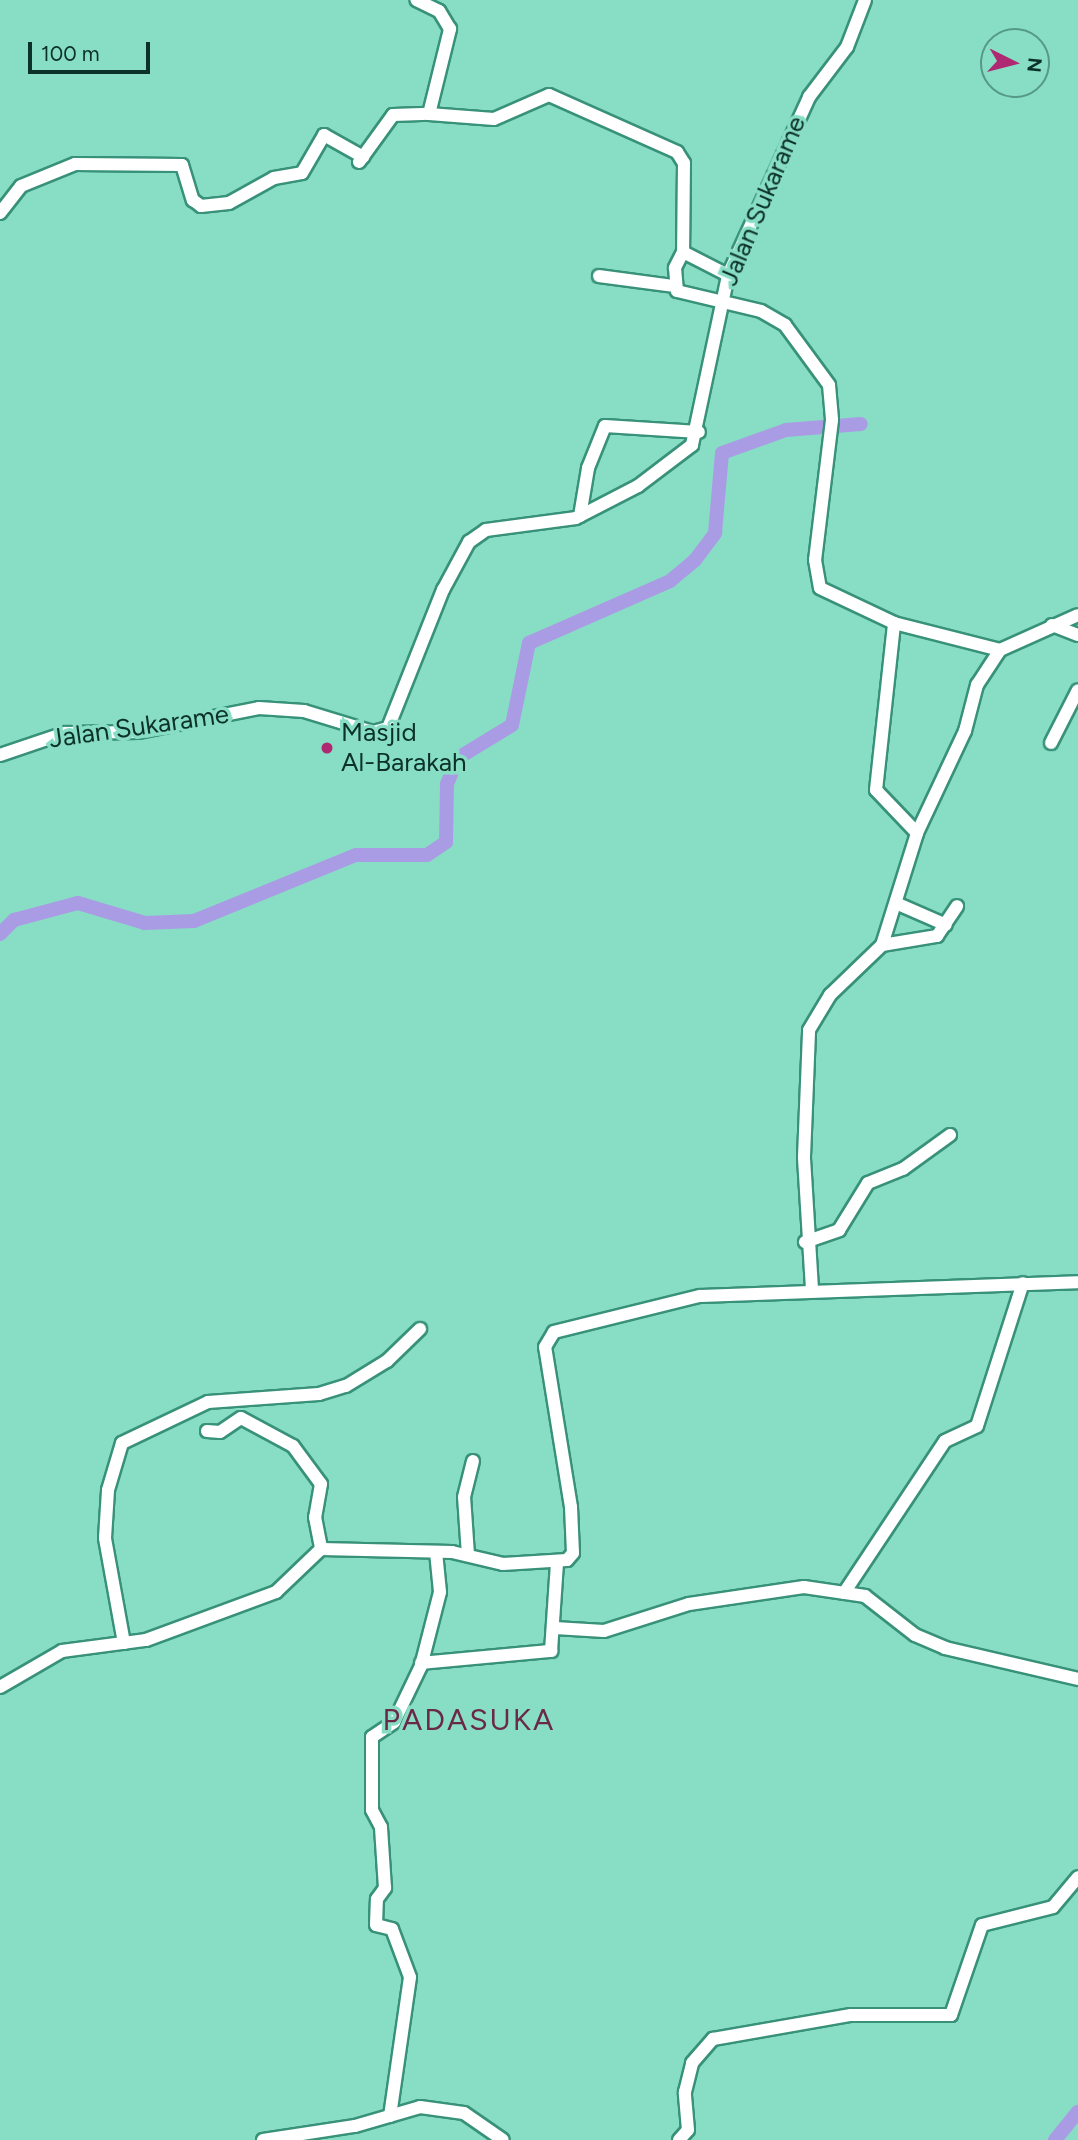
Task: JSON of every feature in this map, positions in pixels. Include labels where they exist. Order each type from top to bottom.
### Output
[{"type":"street","points":[[416,0],[439,11],[450,29],[429,114]]},
{"type":"street","name":"Jalan Sukarame","points":[[0,755],[65,733],[138,732],[259,708],[304,711],[360,730],[383,731],[393,723],[443,590],[469,542],[486,530],[580,516],[685,454],[699,432],[721,301],[728,275],[809,97],[847,47],[864,0]]},
{"type":"street","points":[[0,213],[21,186],[75,164],[180,165],[197,205],[229,203],[274,178],[303,172],[328,136],[361,160],[393,115],[429,114],[494,119],[536,96],[549,95],[677,152],[684,163],[683,252],[674,286]]},
{"type":"street","points":[[683,252],[728,275]]},
{"type":"street","points":[[599,276],[674,286],[761,312],[811,353],[829,385],[832,420],[815,580],[836,599],[894,623],[1000,650]]},
{"type":"street","points":[[580,516],[588,468],[605,426],[699,432]]},
{"type":"street","points":[[812,1289],[805,1242],[809,1030],[830,995],[882,945],[898,904],[917,833],[965,731],[978,683],[1000,650],[1078,615]]},
{"type":"street","points":[[894,623],[876,790],[917,833]]},
{"type":"street","points":[[1052,625],[1078,635]]},
{"type":"street","points":[[1051,743],[1078,690]]},
{"type":"street","points":[[898,904],[946,925]]},
{"type":"street","points":[[882,945],[926,941],[946,925],[957,906]]},
{"type":"street","points":[[805,1242],[839,1230],[868,1183],[903,1169],[950,1135]]},
{"type":"street","points":[[0,1687],[62,1651],[124,1643],[276,1592],[321,1549],[436,1552],[468,1555],[503,1564],[557,1563],[571,1557],[574,1539],[547,1339],[700,1296],[812,1289],[1078,1282]]},
{"type":"street","points":[[844,1593],[945,1441],[977,1426],[1023,1283]]},
{"type":"street","points":[[124,1643],[105,1538],[108,1490],[122,1443],[208,1402],[319,1394],[346,1386],[387,1362],[420,1329]]},
{"type":"street","points":[[207,1431],[220,1432],[241,1418],[293,1447],[321,1486],[315,1513],[321,1549]]},
{"type":"street","points":[[468,1555],[464,1497],[473,1461]]},
{"type":"street","points":[[390,2116],[410,1977],[392,1929],[376,1925],[379,1900],[385,1886],[381,1827],[372,1810],[372,1735],[394,1722],[421,1663],[440,1592],[436,1552]]},
{"type":"street","points":[[421,1663],[544,1654],[552,1649],[557,1563]]},
{"type":"street","points":[[555,1628],[604,1631],[689,1604],[798,1586],[870,1598],[915,1635],[946,1648],[1078,1679]]},
{"type":"street","points":[[679,2140],[688,2130],[685,2092],[692,2063],[713,2039],[851,2015],[951,2015],[982,1925],[1053,1907],[1078,1877]]},
{"type":"street","points":[[262,2140],[390,2116],[420,2107],[449,2108],[495,2139]]},
{"type":"waterway","points":[[0,934],[14,920],[78,903],[145,923],[194,921],[356,855],[427,855],[446,842],[447,784],[458,758],[512,725],[529,643],[670,581],[695,560],[715,533],[722,453],[786,430],[861,424]]},
{"type":"waterway","points":[[1055,2140],[1078,2112]]},
{"type":"place","name":"Masjid Al-Barakah","points":[[327,748]]},
{"type":"district","name":"PADASUKA","points":[[469,1720]]}]
